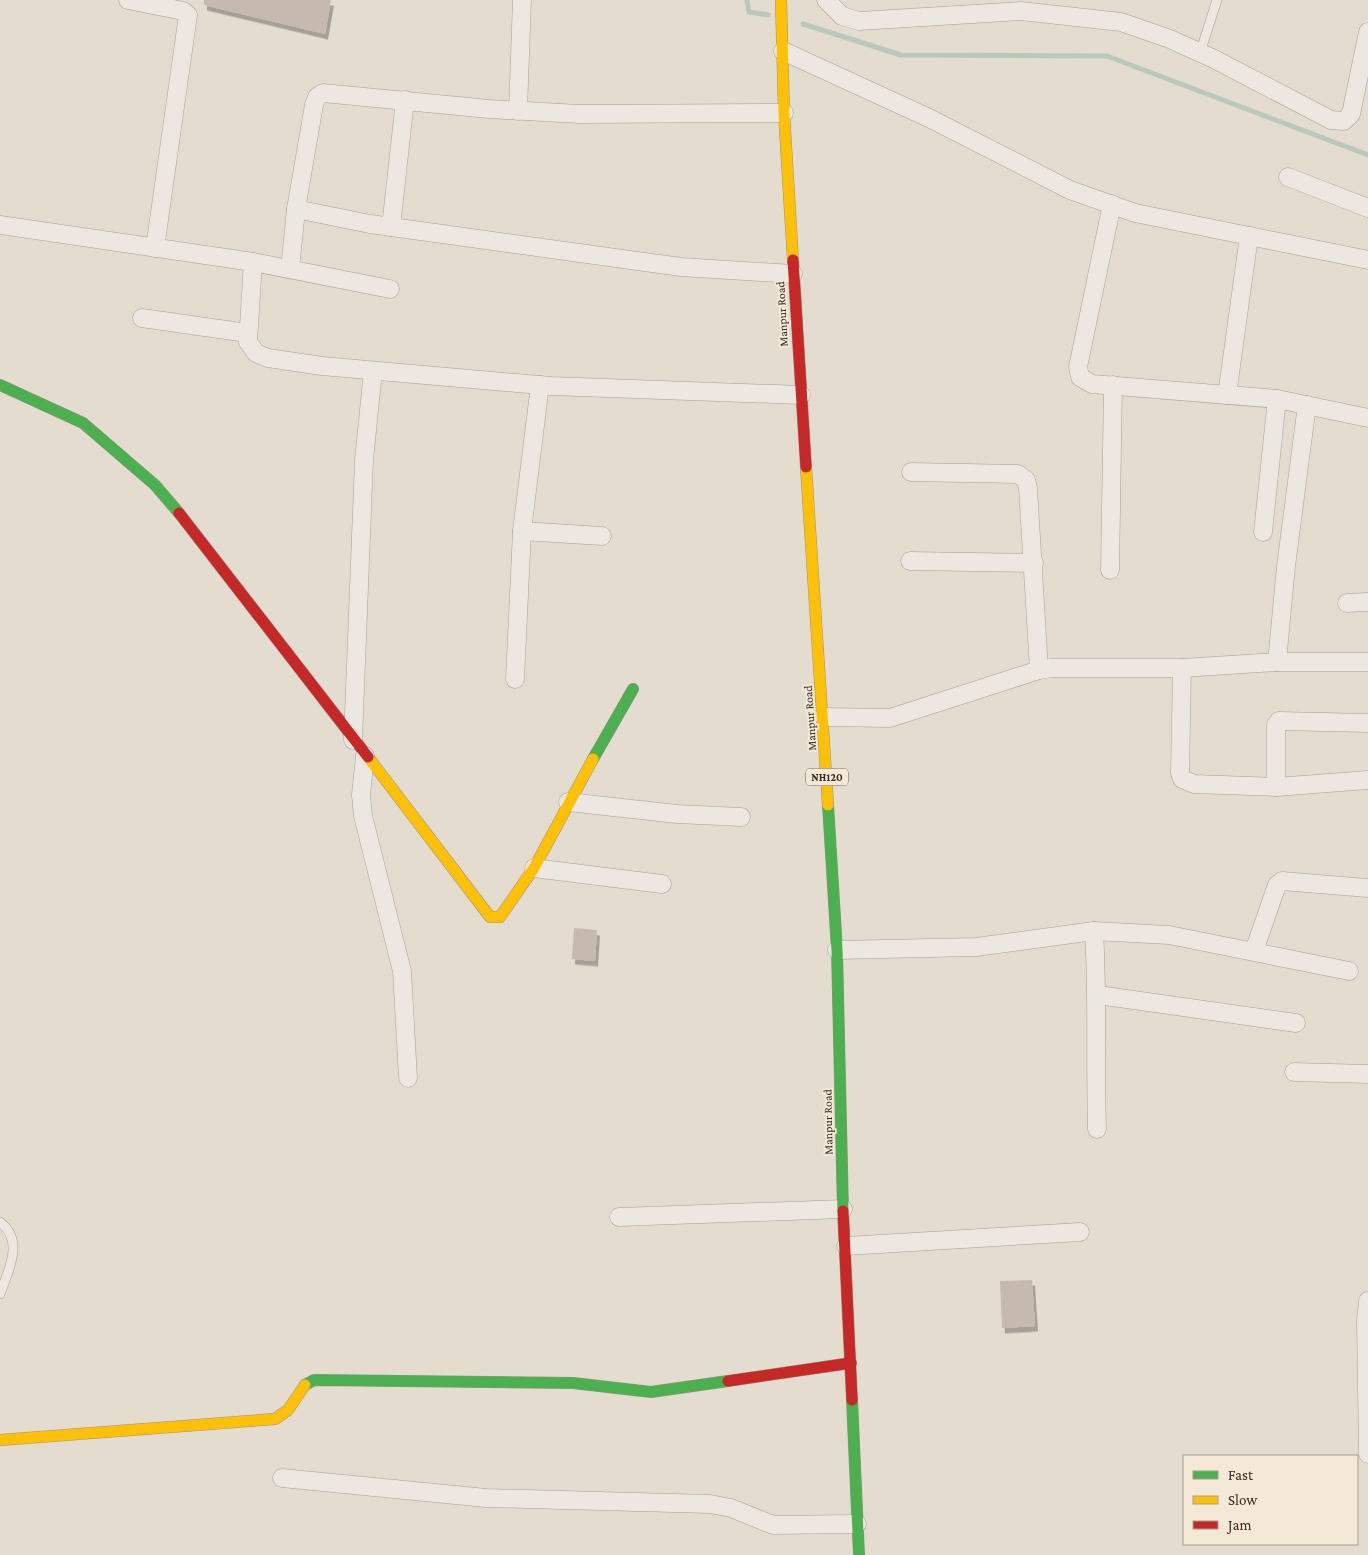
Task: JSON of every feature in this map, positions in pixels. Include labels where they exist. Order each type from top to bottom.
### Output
[{"type":"main road","name":"Manpur Road","points":[[781,0],[784,113],[800,395],[824,717],[837,950],[844,1209],[859,1555]]},
{"type":"main road","points":[[0,385],[83,423],[154,485],[196,533],[352,740],[490,917],[500,917],[534,868],[568,802],[633,689]]},
{"type":"main road","points":[[0,1440],[275,1419],[285,1415],[291,1408],[300,1390],[307,1382],[314,1380],[573,1383],[651,1392],[851,1363]]},
{"type":"street","points":[[128,0],[183,11],[188,15],[155,248]]},
{"type":"street","points":[[518,111],[522,0]]},
{"type":"street","points":[[826,0],[842,16],[859,21],[1021,11],[1112,21],[1170,39],[1331,120],[1344,121],[1351,114],[1365,66],[1368,32]]},
{"type":"street","points":[[783,51],[929,118],[1070,190],[1135,213],[1368,260]]},
{"type":"street","points":[[290,269],[296,209],[314,105],[318,97],[329,92],[518,111],[579,114],[784,113]]},
{"type":"street","points":[[391,227],[405,100]]},
{"type":"street","points":[[1288,177],[1368,208]]},
{"type":"street","points":[[1112,204],[1078,367],[1080,377],[1086,381],[1113,386],[1276,399],[1368,418]]},
{"type":"street","points":[[296,209],[391,227],[681,267],[794,274]]},
{"type":"street","points":[[0,225],[253,262],[390,289]]},
{"type":"street","points":[[1227,395],[1249,236]]},
{"type":"street","points":[[253,262],[247,333],[248,342],[256,354],[268,358],[373,371],[540,385],[800,395]]},
{"type":"street","points":[[142,318],[247,333]]},
{"type":"street","points":[[352,740],[364,460],[373,371]]},
{"type":"street","points":[[515,679],[522,531],[540,385]]},
{"type":"street","points":[[1110,570],[1113,386]]},
{"type":"street","points":[[1263,532],[1276,399]]},
{"type":"street","points":[[1277,662],[1286,566],[1307,405]]},
{"type":"street","points":[[910,472],[1022,476],[1028,488],[1039,670]]},
{"type":"street","points":[[522,531],[602,536]]},
{"type":"street","points":[[910,561],[1034,563]]},
{"type":"street","points":[[1347,603],[1368,602]]},
{"type":"street","points":[[824,717],[890,718],[1039,670],[1182,668],[1277,662],[1368,662]]},
{"type":"street","points":[[1182,668],[1180,773],[1182,778],[1194,784],[1276,787],[1368,780]]},
{"type":"street","points":[[1276,787],[1276,730],[1279,721],[1368,723]]},
{"type":"street","points":[[365,756],[361,795],[363,816],[402,971],[408,1078]]},
{"type":"street","points":[[568,802],[677,814],[740,817]]},
{"type":"street","points":[[534,868],[662,884]]},
{"type":"street","points":[[1254,951],[1277,885],[1282,881],[1368,888]]},
{"type":"street","points":[[837,950],[976,947],[1094,931],[1169,935],[1349,972]]},
{"type":"street","points":[[1094,931],[1098,995],[1095,1039],[1097,1129]]},
{"type":"street","points":[[1098,995],[1296,1023]]},
{"type":"street","points":[[1294,1072],[1368,1074]]},
{"type":"street","points":[[619,1217],[844,1209]]},
{"type":"street","points":[[846,1246],[1080,1232]]},
{"type":"street","points":[[1368,1301],[1366,1320],[1368,1454]]},
{"type":"street","points":[[282,1478],[486,1498],[710,1504],[731,1508],[773,1525],[858,1524]]},
{"type":"lane","points":[[1200,53],[1217,0]]},
{"type":"lane","points":[[0,1222],[5,1226],[14,1244],[13,1257],[0,1294]]},
{"type":"building","points":[[204,0],[331,0],[325,34],[204,5]]},
{"type":"building","points":[[574,928],[597,930],[595,961],[572,959]]},
{"type":"building","points":[[1032,1280],[1035,1326],[1002,1328],[1000,1281]]},
{"type":"waterway","points":[[747,0],[749,12],[768,15]]},
{"type":"waterway","points":[[803,24],[901,55],[1107,56],[1368,155]]},
{"type":"traffic: fast","points":[[0,385],[83,423],[155,485],[179,513]]},
{"type":"traffic: fast","points":[[593,759],[633,689]]},
{"type":"traffic: fast","points":[[828,805],[837,950],[843,1211]]},
{"type":"traffic: fast","points":[[305,1385],[314,1380],[573,1383],[651,1392],[728,1381]]},
{"type":"traffic: fast","points":[[852,1400],[859,1555]]},
{"type":"traffic: slow","points":[[781,0],[784,113],[793,260]]},
{"type":"traffic: slow","points":[[806,467],[828,805]]},
{"type":"traffic: slow","points":[[368,757],[490,917],[500,917],[534,868],[593,759]]},
{"type":"traffic: slow","points":[[0,1440],[275,1419],[288,1410],[305,1385]]},
{"type":"traffic: jam","points":[[793,260],[806,467]]},
{"type":"traffic: jam","points":[[179,513],[368,757]]},
{"type":"traffic: jam","points":[[843,1211],[852,1400]]},
{"type":"traffic: jam","points":[[728,1381],[851,1363]]}]
